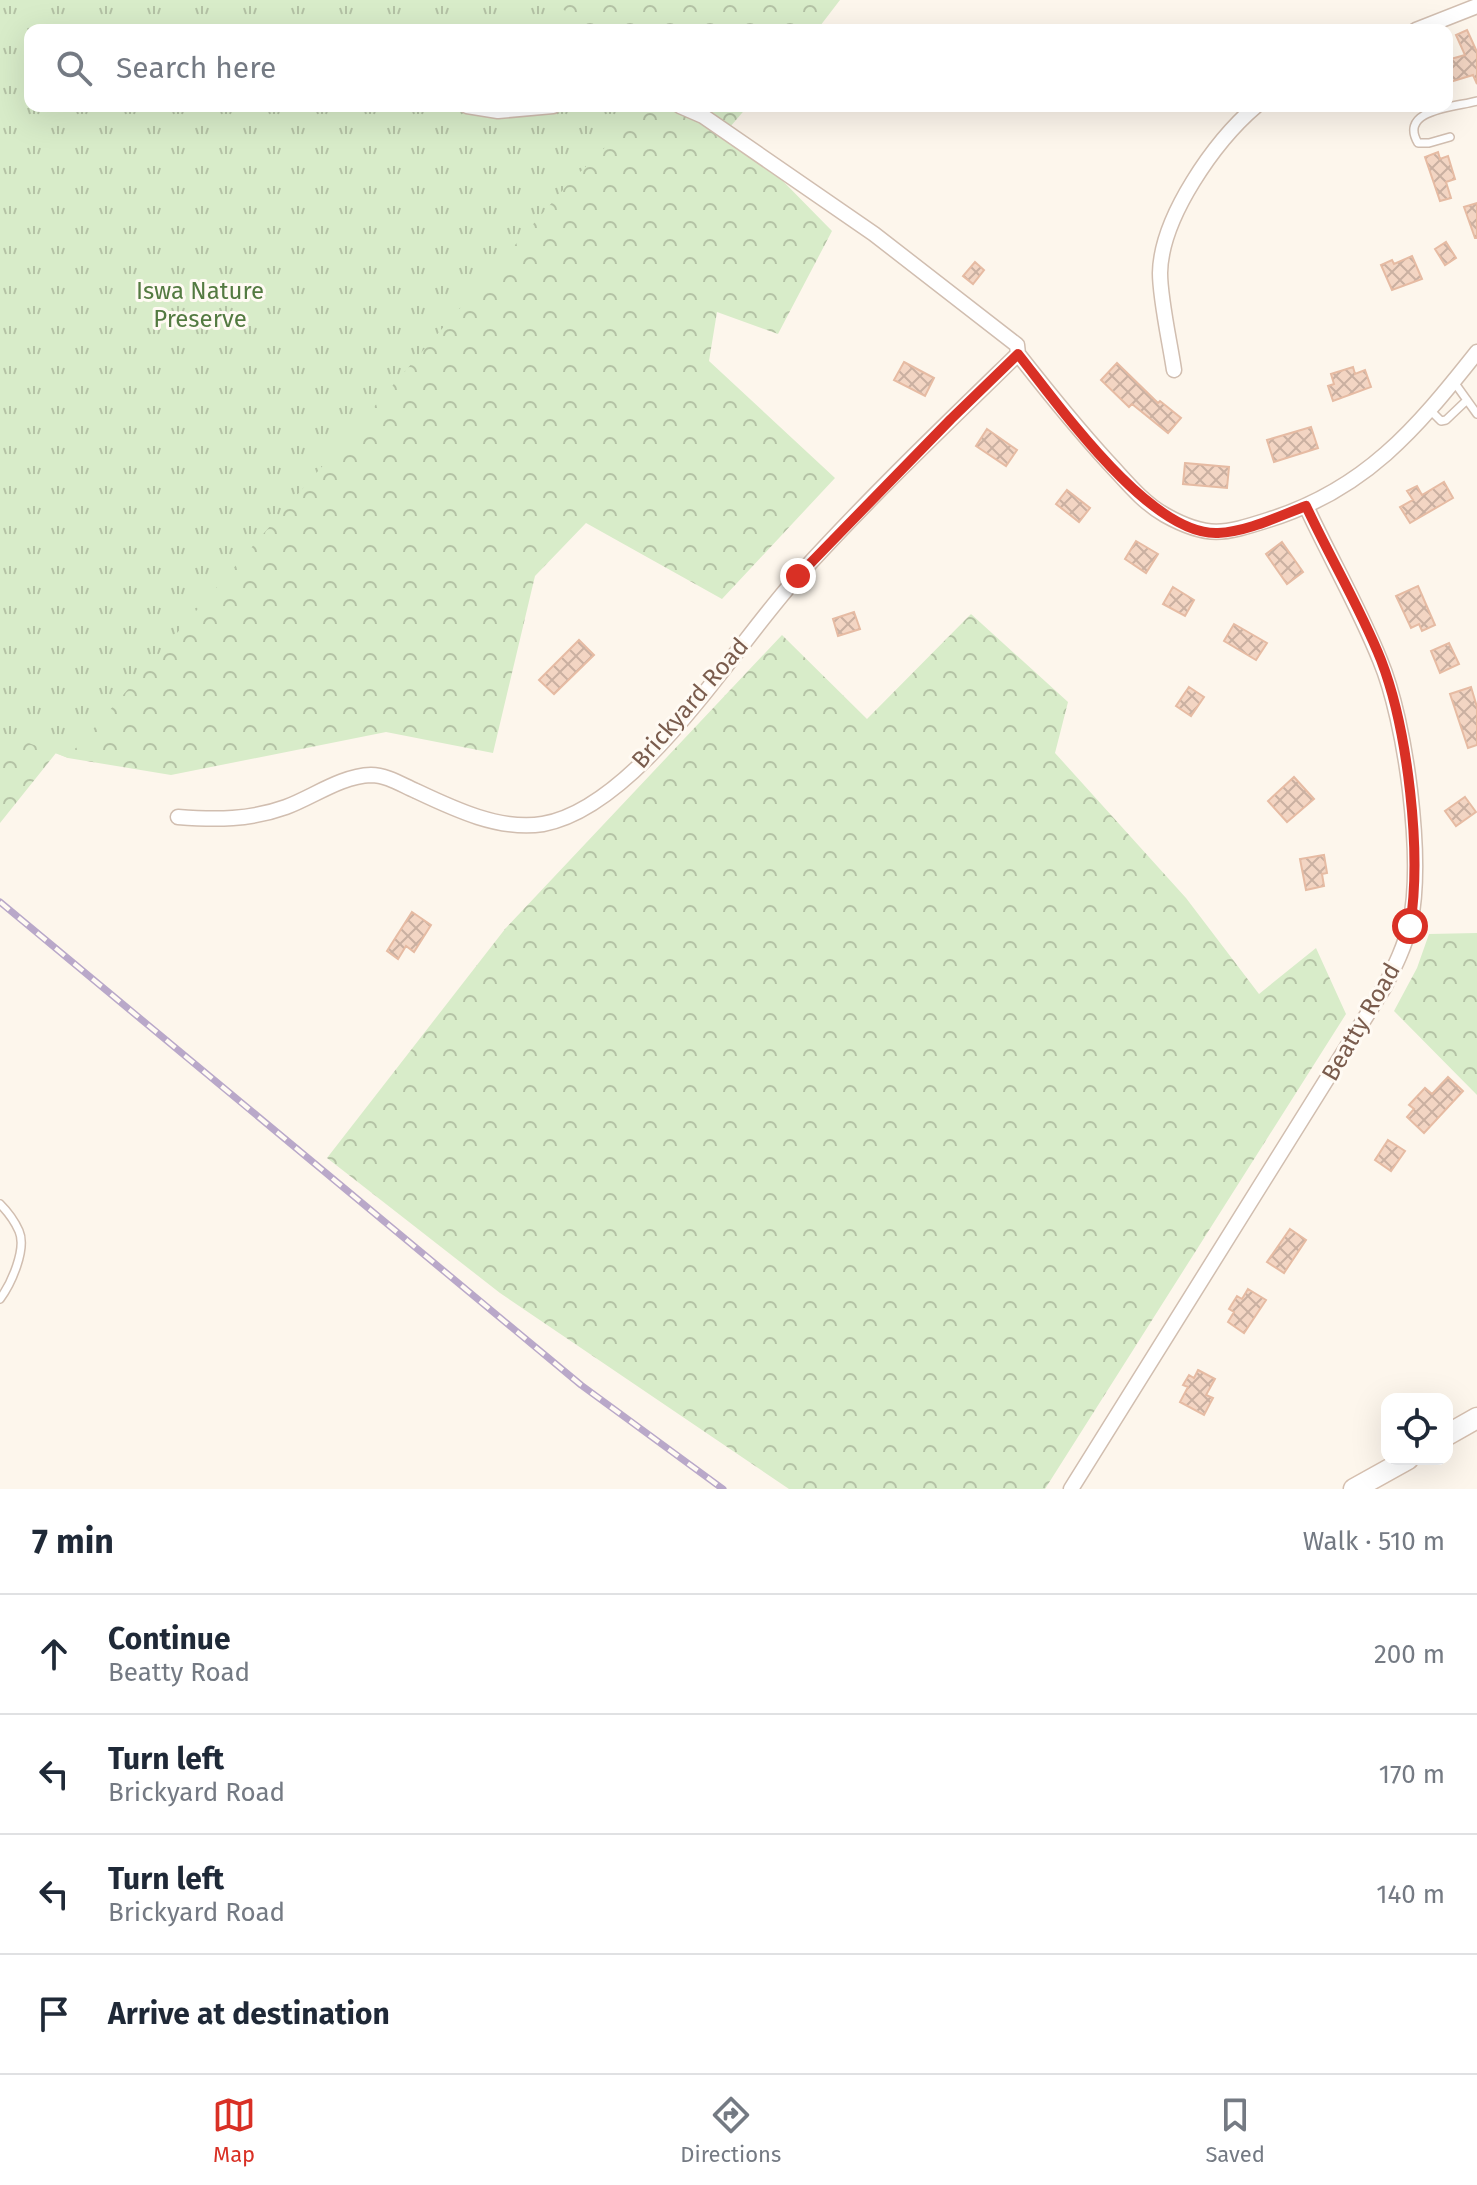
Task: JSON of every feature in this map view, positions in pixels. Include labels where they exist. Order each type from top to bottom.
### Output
[{"type":"street","points":[[1431,24],[1477,6]]},
{"type":"street","points":[[691,112],[714,124],[874,234],[1017,345],[1018,354],[1129,486],[1165,516],[1187,526],[1217,533],[1232,531],[1306,506],[1337,491],[1378,463],[1431,411],[1477,352]]},
{"type":"street","points":[[1174,370],[1160,272],[1171,219],[1219,147],[1251,112]]},
{"type":"street","name":"Brickyard Road","points":[[178,817],[213,820],[257,815],[368,775],[387,778],[467,813],[520,825],[546,823],[576,812],[612,788],[656,749],[798,576],[1018,354]]},
{"type":"street","name":"Beatty Road","points":[[1071,1489],[1385,986],[1410,926],[1415,896],[1414,837],[1404,756],[1388,683],[1360,613],[1306,506]]},
{"type":"street","points":[[1453,1432],[1477,1418]]},
{"type":"street","points":[[1354,1489],[1397,1465]]},
{"type":"lane","points":[[1453,106],[1477,101]]},
{"type":"lane","points":[[1430,112],[1413,125],[1413,134],[1418,143],[1450,137]]},
{"type":"lane","points":[[1454,382],[1477,414]]},
{"type":"lane","points":[[1431,411],[1441,421],[1446,420],[1467,400]]},
{"type":"lane","points":[[0,1204],[20,1233],[20,1251],[9,1285],[0,1299]]},
{"type":"green space","points":[[0,0],[840,0],[822,24],[24,24],[24,112],[743,112],[730,127],[832,231],[778,334],[717,312],[709,361],[835,478],[722,599],[586,523],[535,576],[493,753],[386,732],[171,775],[68,758],[56,753],[0,823]]},
{"type":"green space","name":"Iswa Nature Preserve","points":[[0,0],[551,0],[582,24],[24,24],[24,112],[641,112],[569,183],[68,758],[0,732]]},
{"type":"green space","points":[[971,614],[1068,702],[1055,753],[1186,898],[1259,994],[1316,948],[1346,1014],[1045,1489],[789,1489],[500,1293],[327,1158],[505,929],[782,635],[867,719]]},
{"type":"green space","points":[[1477,933],[1477,1095],[1394,1011],[1417,968],[1429,934]]},
{"type":"building","points":[[1467,30],[1477,52],[1477,84],[1473,75],[1453,81],[1453,58],[1465,55],[1456,35]]},
{"type":"building","points":[[1438,152],[1440,159],[1448,156],[1455,179],[1446,182],[1451,198],[1440,201],[1425,157]]},
{"type":"building","points":[[1477,203],[1477,238],[1475,238],[1464,207]]},
{"type":"building","points":[[1446,242],[1456,258],[1445,265],[1435,249]]},
{"type":"building","points":[[1412,256],[1422,279],[1392,290],[1381,265],[1392,260],[1394,264]]},
{"type":"building","points":[[975,262],[984,270],[973,284],[963,276]]},
{"type":"building","points":[[904,362],[934,378],[925,396],[894,380]]},
{"type":"building","points":[[1117,363],[1158,403],[1160,401],[1181,418],[1168,433],[1132,404],[1129,407],[1101,380]]},
{"type":"building","points":[[1353,367],[1355,374],[1365,370],[1371,387],[1333,401],[1328,386],[1334,384],[1331,374]]},
{"type":"building","points":[[1311,427],[1318,448],[1274,462],[1267,440]]},
{"type":"building","points":[[987,429],[1017,450],[1006,466],[976,446]]},
{"type":"building","points":[[1185,463],[1229,467],[1227,488],[1183,484]]},
{"type":"building","points":[[1444,482],[1453,498],[1410,523],[1400,507],[1413,500],[1407,491],[1417,486],[1422,495]]},
{"type":"building","points":[[1067,490],[1090,508],[1079,522],[1056,504]]},
{"type":"building","points":[[1136,541],[1158,554],[1146,573],[1125,559]]},
{"type":"building","points":[[1282,542],[1303,572],[1287,584],[1266,554]]},
{"type":"building","points":[[1418,586],[1435,625],[1422,631],[1419,624],[1411,628],[1396,596]]},
{"type":"building","points":[[1173,587],[1194,600],[1185,616],[1163,604]]},
{"type":"building","points":[[854,612],[860,629],[838,636],[833,619]]},
{"type":"building","points":[[1234,624],[1267,643],[1256,660],[1224,641]]},
{"type":"building","points":[[579,640],[594,655],[554,694],[539,680]]},
{"type":"building","points":[[1449,643],[1459,664],[1440,673],[1431,651]]},
{"type":"building","points":[[1189,687],[1204,697],[1191,716],[1176,706]]},
{"type":"building","points":[[1471,687],[1477,707],[1477,745],[1468,748],[1450,694]]},
{"type":"building","points":[[1294,777],[1314,799],[1287,822],[1268,801]]},
{"type":"building","points":[[1465,797],[1476,812],[1456,826],[1445,811]]},
{"type":"building","points":[[1324,855],[1327,873],[1322,874],[1324,886],[1306,890],[1300,859]]},
{"type":"building","points":[[412,912],[431,925],[414,952],[406,946],[398,959],[387,951]]},
{"type":"building","points":[[1448,1077],[1463,1091],[1424,1133],[1407,1117],[1414,1109],[1409,1105],[1425,1088],[1432,1094]]},
{"type":"building","points":[[1388,1140],[1405,1151],[1391,1171],[1375,1160]]},
{"type":"building","points":[[1290,1229],[1306,1240],[1284,1273],[1267,1262]]},
{"type":"building","points":[[1248,1289],[1266,1300],[1244,1333],[1228,1322],[1234,1312],[1229,1309],[1237,1296],[1242,1299]]},
{"type":"building","points":[[1198,1370],[1215,1379],[1206,1395],[1213,1398],[1204,1415],[1180,1402],[1188,1387],[1183,1385],[1189,1375],[1194,1378]]},
{"type":"railway","points":[[0,902],[581,1385],[723,1489]]},
{"type":"route","points":[[798,576],[1018,354],[1129,486],[1165,516],[1187,526],[1217,533],[1275,518],[1306,506],[1381,662],[1399,727],[1414,837],[1415,896],[1410,926]]}]
